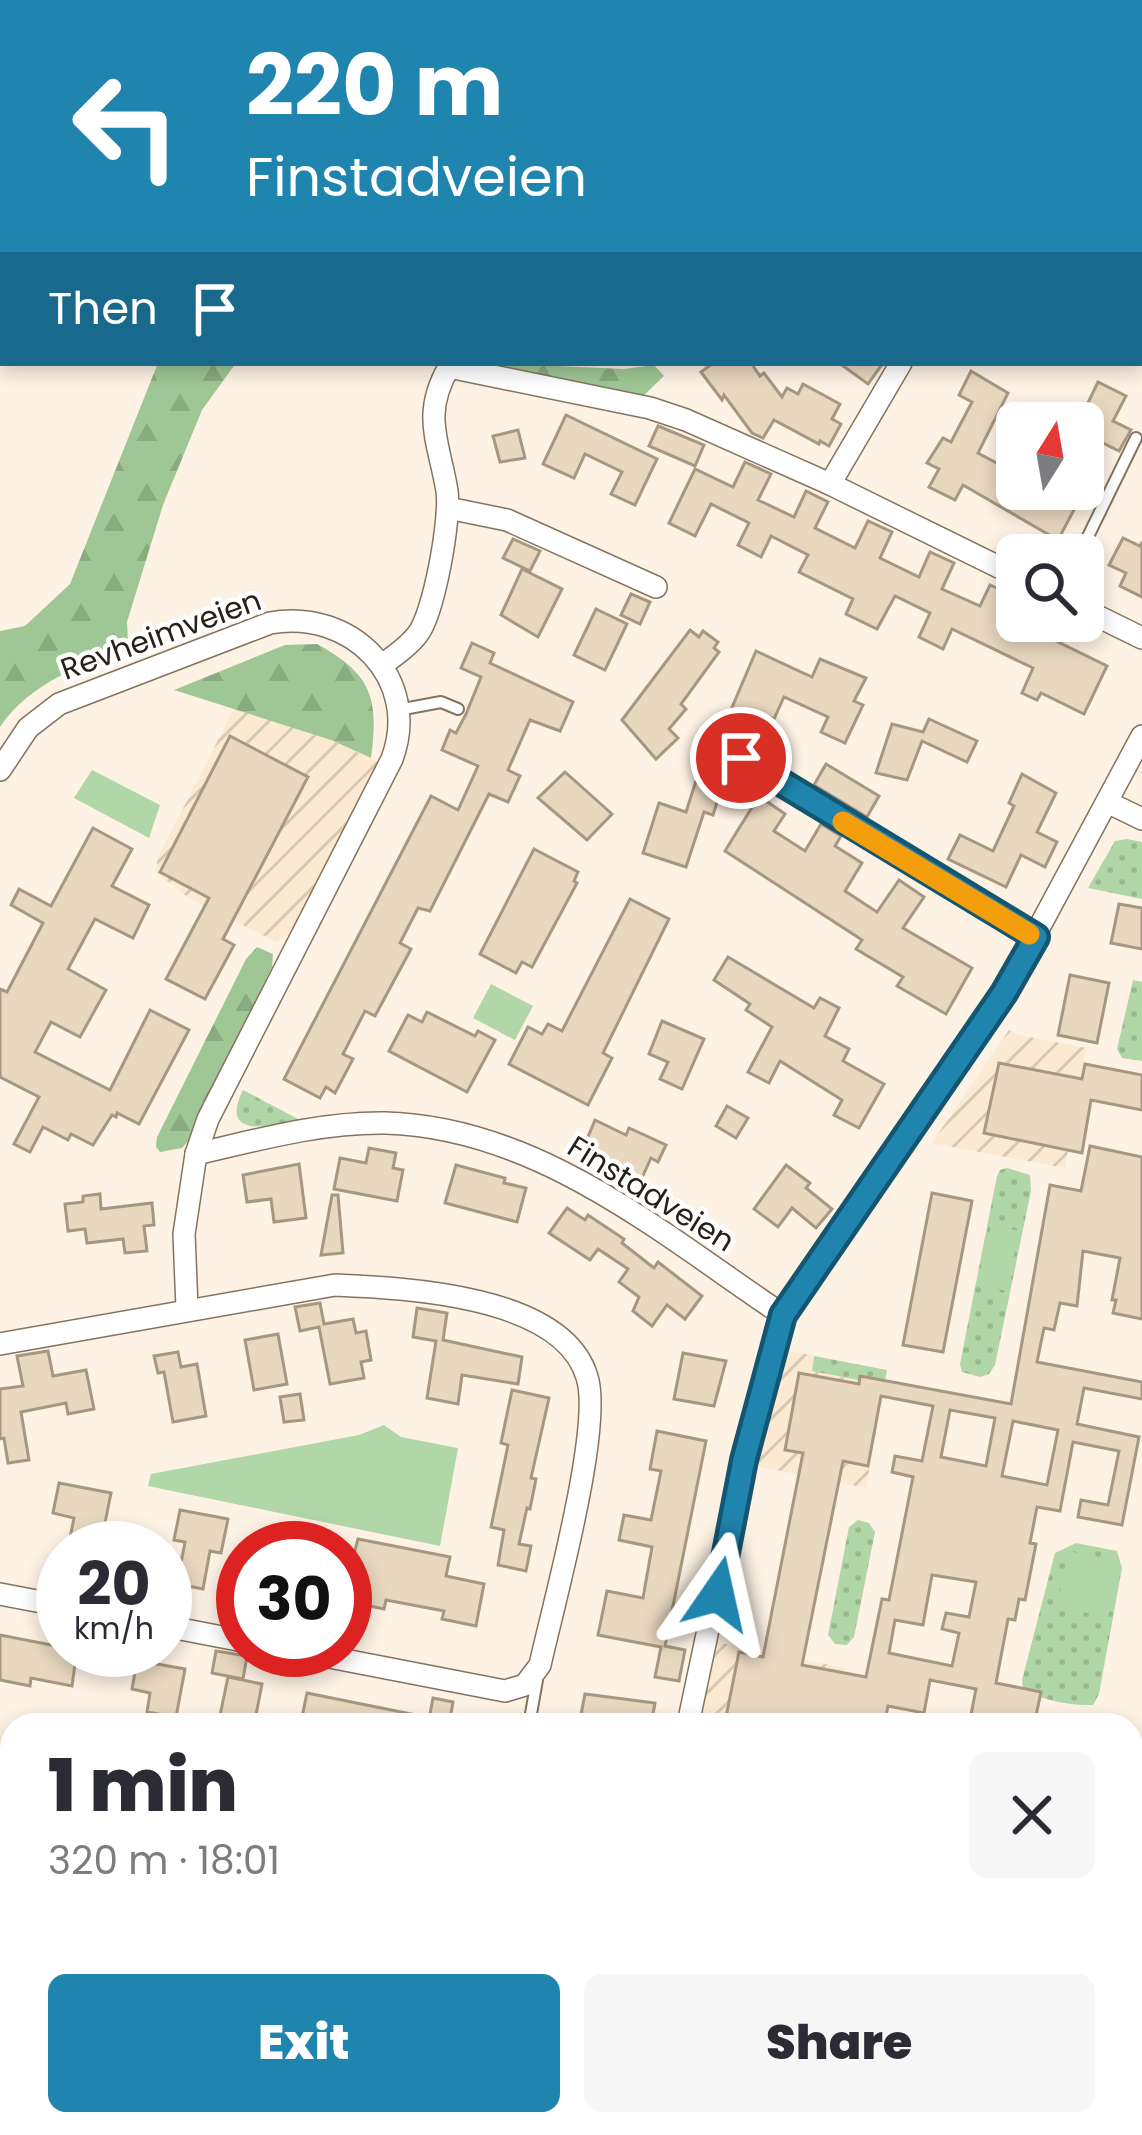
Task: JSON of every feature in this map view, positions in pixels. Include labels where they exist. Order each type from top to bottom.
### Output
[{"type":"street","points":[[187,1308],[184,1234],[196,1154],[219,1094],[397,746],[398,710],[382,665],[422,629],[444,542],[448,508],[433,416],[446,366]]},
{"type":"street","points":[[456,366],[668,413],[830,484],[996,566]]},
{"type":"street","points":[[830,484],[900,366]]},
{"type":"street","points":[[448,508],[506,520],[656,587]]},
{"type":"street","points":[[1104,619],[1142,638]]},
{"type":"street","name":"Revheimveien","points":[[0,770],[28,728],[59,704],[270,623],[306,620],[335,627],[359,641],[382,665]]},
{"type":"street","points":[[691,1713],[744,1460],[783,1315],[1004,993],[1142,736]]},
{"type":"street","points":[[741,758],[1036,937]]},
{"type":"street","points":[[1107,802],[1142,819]]},
{"type":"street","name":"Finstadveien","points":[[196,1154],[298,1132],[370,1124],[414,1126],[476,1139],[573,1176],[783,1315]]},
{"type":"street","points":[[0,1344],[335,1285],[374,1285],[462,1298],[513,1311],[561,1337],[587,1376],[590,1426],[540,1665],[525,1685],[506,1690],[372,1665]]},
{"type":"street","points":[[0,1594],[36,1601]]},
{"type":"lane","points":[[1088,534],[1136,438]]},
{"type":"lane","points":[[398,710],[441,702],[458,709]]},
{"type":"lane","points":[[531,1713],[540,1665]]},
{"type":"shaded area","points":[[235,707],[331,740],[378,762],[291,932],[277,942],[190,899],[156,872],[158,857]]},
{"type":"shaded area","points":[[1009,1030],[1086,1048],[1065,1168],[932,1143]]},
{"type":"shaded area","points":[[777,1348],[814,1356],[812,1371],[884,1385],[866,1488],[751,1465]]},
{"type":"shaded area","points":[[716,1642],[845,1668],[836,1713],[701,1713]]},
{"type":"green space","points":[[157,366],[234,366],[202,410],[163,505],[127,622],[128,644],[41,687],[0,727],[0,631],[25,626],[70,584]]},
{"type":"green space","points":[[655,366],[664,376],[642,397],[495,368]]},
{"type":"green space","points":[[317,644],[350,666],[368,690],[374,719],[371,758],[331,740],[174,690],[285,645]]},
{"type":"green space","points":[[92,770],[160,805],[149,838],[74,798]]},
{"type":"green space","points":[[1115,841],[1142,842],[1142,899],[1088,888]]},
{"type":"green space","points":[[257,947],[273,954],[272,967],[189,1140],[182,1148],[160,1152],[157,1137],[246,959]]},
{"type":"green space","points":[[1133,980],[1142,982],[1142,1061],[1122,1058],[1117,1049]]},
{"type":"green space","points":[[491,984],[533,1006],[515,1040],[473,1018]]},
{"type":"green space","points":[[243,1090],[300,1120],[263,1126],[243,1123],[237,1117],[237,1106]]},
{"type":"green space","points":[[1007,1168],[1030,1175],[1031,1191],[995,1365],[980,1377],[962,1372],[960,1364],[997,1176]]},
{"type":"green space","points":[[991,1225],[1019,1231],[1007,1291],[979,1285]]},
{"type":"green space","points":[[814,1356],[887,1370],[884,1385],[812,1371]]},
{"type":"green space","points":[[384,1425],[401,1437],[458,1448],[440,1546],[372,1532],[372,1521],[318,1521],[148,1486],[151,1474],[359,1435]]},
{"type":"green space","points":[[858,1520],[869,1523],[875,1532],[854,1637],[847,1645],[835,1644],[828,1635],[849,1527]]},
{"type":"green space","points":[[1076,1543],[1117,1551],[1122,1568],[1093,1705],[1057,1702],[1023,1690],[1055,1553]]},
{"type":"green space","points":[[1068,1551],[1120,1562],[1108,1617],[1057,1607]]},
{"type":"building","points":[[709,366],[753,366],[782,397],[787,388],[798,394],[803,384],[840,404],[832,419],[841,424],[829,446],[774,420],[763,438],[752,433],[701,372]]},
{"type":"building","points":[[843,366],[881,366],[868,384]]},
{"type":"building","points":[[971,371],[1008,393],[1004,402],[996,402],[996,417],[978,453],[996,463],[996,504],[963,485],[955,500],[929,487],[939,469],[927,463],[943,438],[951,442],[972,402],[959,395]]},
{"type":"building","points":[[1098,382],[1126,396],[1113,421],[1131,430],[1119,451],[1104,444],[1104,402],[1088,402]]},
{"type":"building","points":[[566,415],[657,459],[635,505],[611,494],[622,472],[585,454],[574,478],[543,464]]},
{"type":"building","points":[[658,426],[704,445],[695,466],[649,446]]},
{"type":"building","points":[[518,430],[525,458],[500,462],[493,436]]},
{"type":"building","points":[[745,462],[771,474],[758,500],[794,517],[806,491],[828,502],[815,528],[855,548],[868,521],[892,532],[880,558],[919,577],[930,552],[954,563],[942,589],[980,606],[990,585],[996,588],[996,642],[1058,642],[1107,666],[1084,714],[1041,693],[1037,700],[1022,693],[1033,668],[952,629],[943,649],[919,637],[930,613],[895,596],[877,629],[846,614],[853,599],[799,572],[808,555],[771,536],[761,557],[738,545],[749,523],[711,504],[695,536],[669,523],[695,469],[733,487]]},
{"type":"building","points":[[1006,510],[1074,510],[1061,534],[1048,534]]},
{"type":"building","points":[[1123,538],[1140,546],[1142,542],[1142,597],[1120,586],[1126,573],[1109,565]]},
{"type":"building","points":[[513,539],[540,551],[530,571],[503,558]]},
{"type":"building","points":[[522,569],[562,589],[538,637],[501,615]]},
{"type":"building","points":[[631,594],[650,602],[640,624],[621,615]]},
{"type":"building","points":[[596,609],[627,624],[605,670],[574,655]]},
{"type":"building","points":[[690,630],[699,637],[703,631],[718,642],[714,648],[719,652],[669,729],[678,738],[656,759],[622,720]]},
{"type":"building","points":[[472,643],[494,653],[490,663],[573,702],[560,731],[530,720],[508,770],[520,776],[508,802],[489,794],[430,911],[418,908],[400,943],[411,949],[375,1016],[365,1011],[343,1054],[353,1059],[335,1093],[326,1087],[320,1098],[284,1079],[431,796],[458,810],[478,766],[442,750],[450,730],[456,733],[481,677],[461,668]]},
{"type":"building","points":[[756,651],[812,677],[820,659],[866,678],[854,701],[863,705],[845,743],[821,732],[828,717],[784,697],[774,719],[761,713],[747,743],[722,731]]},
{"type":"building","points":[[929,719],[977,741],[967,762],[922,741],[907,780],[876,773],[892,724],[923,732]]},
{"type":"building","points":[[230,736],[308,777],[223,939],[234,945],[205,999],[166,979],[209,898],[160,872]]},
{"type":"building","points":[[826,764],[879,796],[867,817],[814,785]]},
{"type":"building","points":[[565,772],[612,814],[587,840],[538,798]]},
{"type":"building","points":[[1022,774],[1056,793],[1037,832],[1057,842],[1045,867],[1021,855],[1006,887],[948,859],[960,835],[993,851],[1014,806],[1009,803]]},
{"type":"building","points":[[696,781],[721,789],[713,815],[704,812],[686,867],[643,853],[659,803],[686,812]]},
{"type":"building","points":[[759,796],[785,814],[774,831],[805,851],[821,824],[841,836],[835,846],[862,863],[845,891],[877,912],[899,880],[924,897],[903,928],[972,968],[946,1014],[897,986],[903,977],[856,949],[862,940],[725,851]]},
{"type":"building","points":[[93,828],[132,849],[112,886],[149,905],[133,938],[95,919],[68,969],[106,990],[80,1037],[51,1022],[35,1052],[110,1090],[150,1010],[189,1030],[139,1124],[112,1115],[93,1145],[71,1134],[68,1140],[43,1127],[30,1152],[14,1144],[39,1097],[0,1077],[0,989],[7,992],[43,923],[11,905],[19,889],[51,906]]},
{"type":"building","points":[[534,849],[578,872],[577,883],[532,967],[522,962],[516,973],[480,954]]},
{"type":"building","points":[[630,899],[669,919],[603,1053],[612,1058],[588,1105],[509,1064],[528,1027],[542,1034],[548,1024],[562,1031]]},
{"type":"building","points":[[1119,904],[1142,908],[1142,949],[1111,943]]},
{"type":"building","points":[[728,957],[814,1008],[820,998],[839,1008],[825,1036],[849,1049],[843,1061],[884,1084],[859,1128],[834,1115],[842,1100],[780,1061],[769,1083],[748,1072],[772,1027],[746,1010],[750,1004],[714,980]]},
{"type":"building","points":[[1070,975],[1109,983],[1097,1043],[1058,1035]]},
{"type":"building","points":[[427,1012],[475,1036],[478,1031],[495,1040],[467,1092],[389,1051],[408,1015],[422,1022]]},
{"type":"building","points":[[662,1021],[704,1039],[682,1089],[660,1079],[668,1062],[649,1054]]},
{"type":"building","points":[[999,1063],[1082,1079],[1085,1064],[1142,1075],[1142,1110],[1091,1100],[1082,1153],[984,1133]]},
{"type":"building","points":[[727,1106],[748,1118],[736,1138],[716,1126]]},
{"type":"building","points":[[595,1120],[626,1135],[629,1128],[666,1145],[658,1162],[651,1158],[641,1180],[582,1151]]},
{"type":"building","points":[[1090,1146],[1142,1157],[1142,1319],[1113,1313],[1120,1258],[1083,1251],[1077,1306],[1060,1303],[1054,1330],[1044,1328],[1037,1362],[1142,1382],[1142,1399],[1084,1388],[1077,1424],[1139,1437],[1122,1525],[1078,1517],[1081,1500],[1108,1505],[1119,1451],[1073,1442],[1060,1511],[1037,1507],[1030,1543],[1036,1544],[1025,1600],[1019,1599],[1015,1620],[1008,1619],[996,1683],[1041,1692],[1037,1713],[971,1713],[976,1689],[930,1680],[924,1713],[888,1706],[887,1713],[727,1713],[739,1652],[763,1657],[803,1453],[785,1450],[799,1373],[859,1384],[860,1376],[1011,1404],[1050,1185],[1081,1191]],"holes":[[[881,1396],[933,1406],[922,1461],[895,1456],[892,1472],[913,1477],[889,1600],[882,1599],[866,1677],[802,1665],[843,1461],[868,1466]],[[950,1410],[995,1418],[986,1466],[941,1457]],[[1013,1421],[1058,1430],[1047,1485],[1002,1476]],[[932,1575],[976,1582],[969,1617],[946,1613],[942,1629],[959,1633],[952,1666],[889,1653],[895,1620],[923,1625]]]},
{"type":"building","points":[[369,1148],[396,1153],[393,1168],[403,1170],[397,1201],[334,1189],[340,1158],[366,1163]]},
{"type":"building","points":[[299,1164],[306,1218],[274,1222],[271,1199],[247,1202],[243,1175]]},
{"type":"building","points":[[456,1165],[526,1188],[517,1222],[445,1203]]},
{"type":"building","points":[[786,1165],[832,1209],[816,1228],[792,1208],[778,1227],[754,1209]]},
{"type":"building","points":[[932,1193],[972,1201],[943,1352],[903,1345]]},
{"type":"building","points":[[100,1194],[101,1209],[152,1203],[154,1225],[144,1226],[147,1251],[125,1253],[123,1239],[87,1243],[85,1229],[68,1231],[65,1204]]},
{"type":"building","points":[[332,1195],[338,1195],[343,1253],[321,1255]]},
{"type":"building","points":[[567,1208],[585,1220],[588,1215],[624,1239],[622,1243],[654,1268],[658,1262],[702,1296],[685,1319],[667,1305],[652,1326],[633,1311],[639,1297],[619,1282],[628,1269],[598,1249],[590,1260],[549,1233]]},
{"type":"building","points":[[320,1303],[324,1324],[353,1319],[356,1333],[366,1331],[371,1360],[361,1362],[364,1378],[330,1384],[319,1327],[300,1331],[295,1307]]},
{"type":"building","points":[[417,1308],[447,1313],[443,1340],[522,1357],[518,1384],[462,1375],[458,1404],[427,1398],[436,1341],[413,1337]]},
{"type":"building","points":[[278,1334],[287,1384],[254,1390],[245,1340]]},
{"type":"building","points":[[48,1351],[53,1376],[86,1370],[94,1409],[68,1414],[66,1403],[21,1412],[29,1460],[8,1463],[4,1438],[0,1439],[0,1389],[23,1386],[17,1356]]},
{"type":"building","points":[[178,1352],[181,1367],[197,1364],[206,1416],[173,1422],[164,1372],[158,1373],[154,1356]]},
{"type":"building","points":[[683,1353],[726,1361],[714,1406],[674,1399]]},
{"type":"building","points":[[512,1390],[549,1398],[531,1478],[536,1479],[530,1509],[519,1544],[531,1546],[526,1571],[498,1565],[504,1530],[491,1527],[508,1445],[501,1443]]},
{"type":"building","points":[[300,1394],[304,1420],[284,1422],[280,1397]]},
{"type":"building","points":[[657,1431],[706,1441],[665,1646],[685,1650],[679,1681],[655,1677],[661,1647],[598,1635],[607,1591],[643,1598],[652,1547],[619,1540],[624,1515],[651,1520],[661,1471],[650,1469]]},
{"type":"building","points":[[59,1483],[111,1493],[105,1521],[73,1521],[53,1513]]},
{"type":"building","points":[[180,1510],[228,1519],[216,1521],[216,1552],[210,1551],[203,1589],[192,1587],[192,1521],[178,1521]]},
{"type":"building","points":[[372,1542],[450,1557],[446,1576],[484,1584],[476,1626],[442,1619],[444,1611],[386,1600],[384,1609],[372,1607]]},
{"type":"building","points":[[0,1635],[36,1642],[36,1677],[73,1677],[72,1686],[31,1678],[30,1686],[0,1680]]},
{"type":"building","points":[[134,1677],[184,1677],[177,1713],[147,1712],[150,1693],[132,1689]]},
{"type":"building","points":[[228,1677],[262,1684],[256,1713],[220,1713]]},
{"type":"building","points":[[307,1693],[406,1713],[303,1713]]},
{"type":"building","points":[[585,1694],[655,1703],[653,1713],[581,1713]]},
{"type":"building","points":[[433,1698],[453,1702],[451,1713],[430,1713]]},
{"type":"slow traffic","points":[[843,822],[1029,934]]},
{"type":"route","points":[[718,1594],[744,1460],[783,1315],[1004,993],[1036,937],[741,758]]}]
